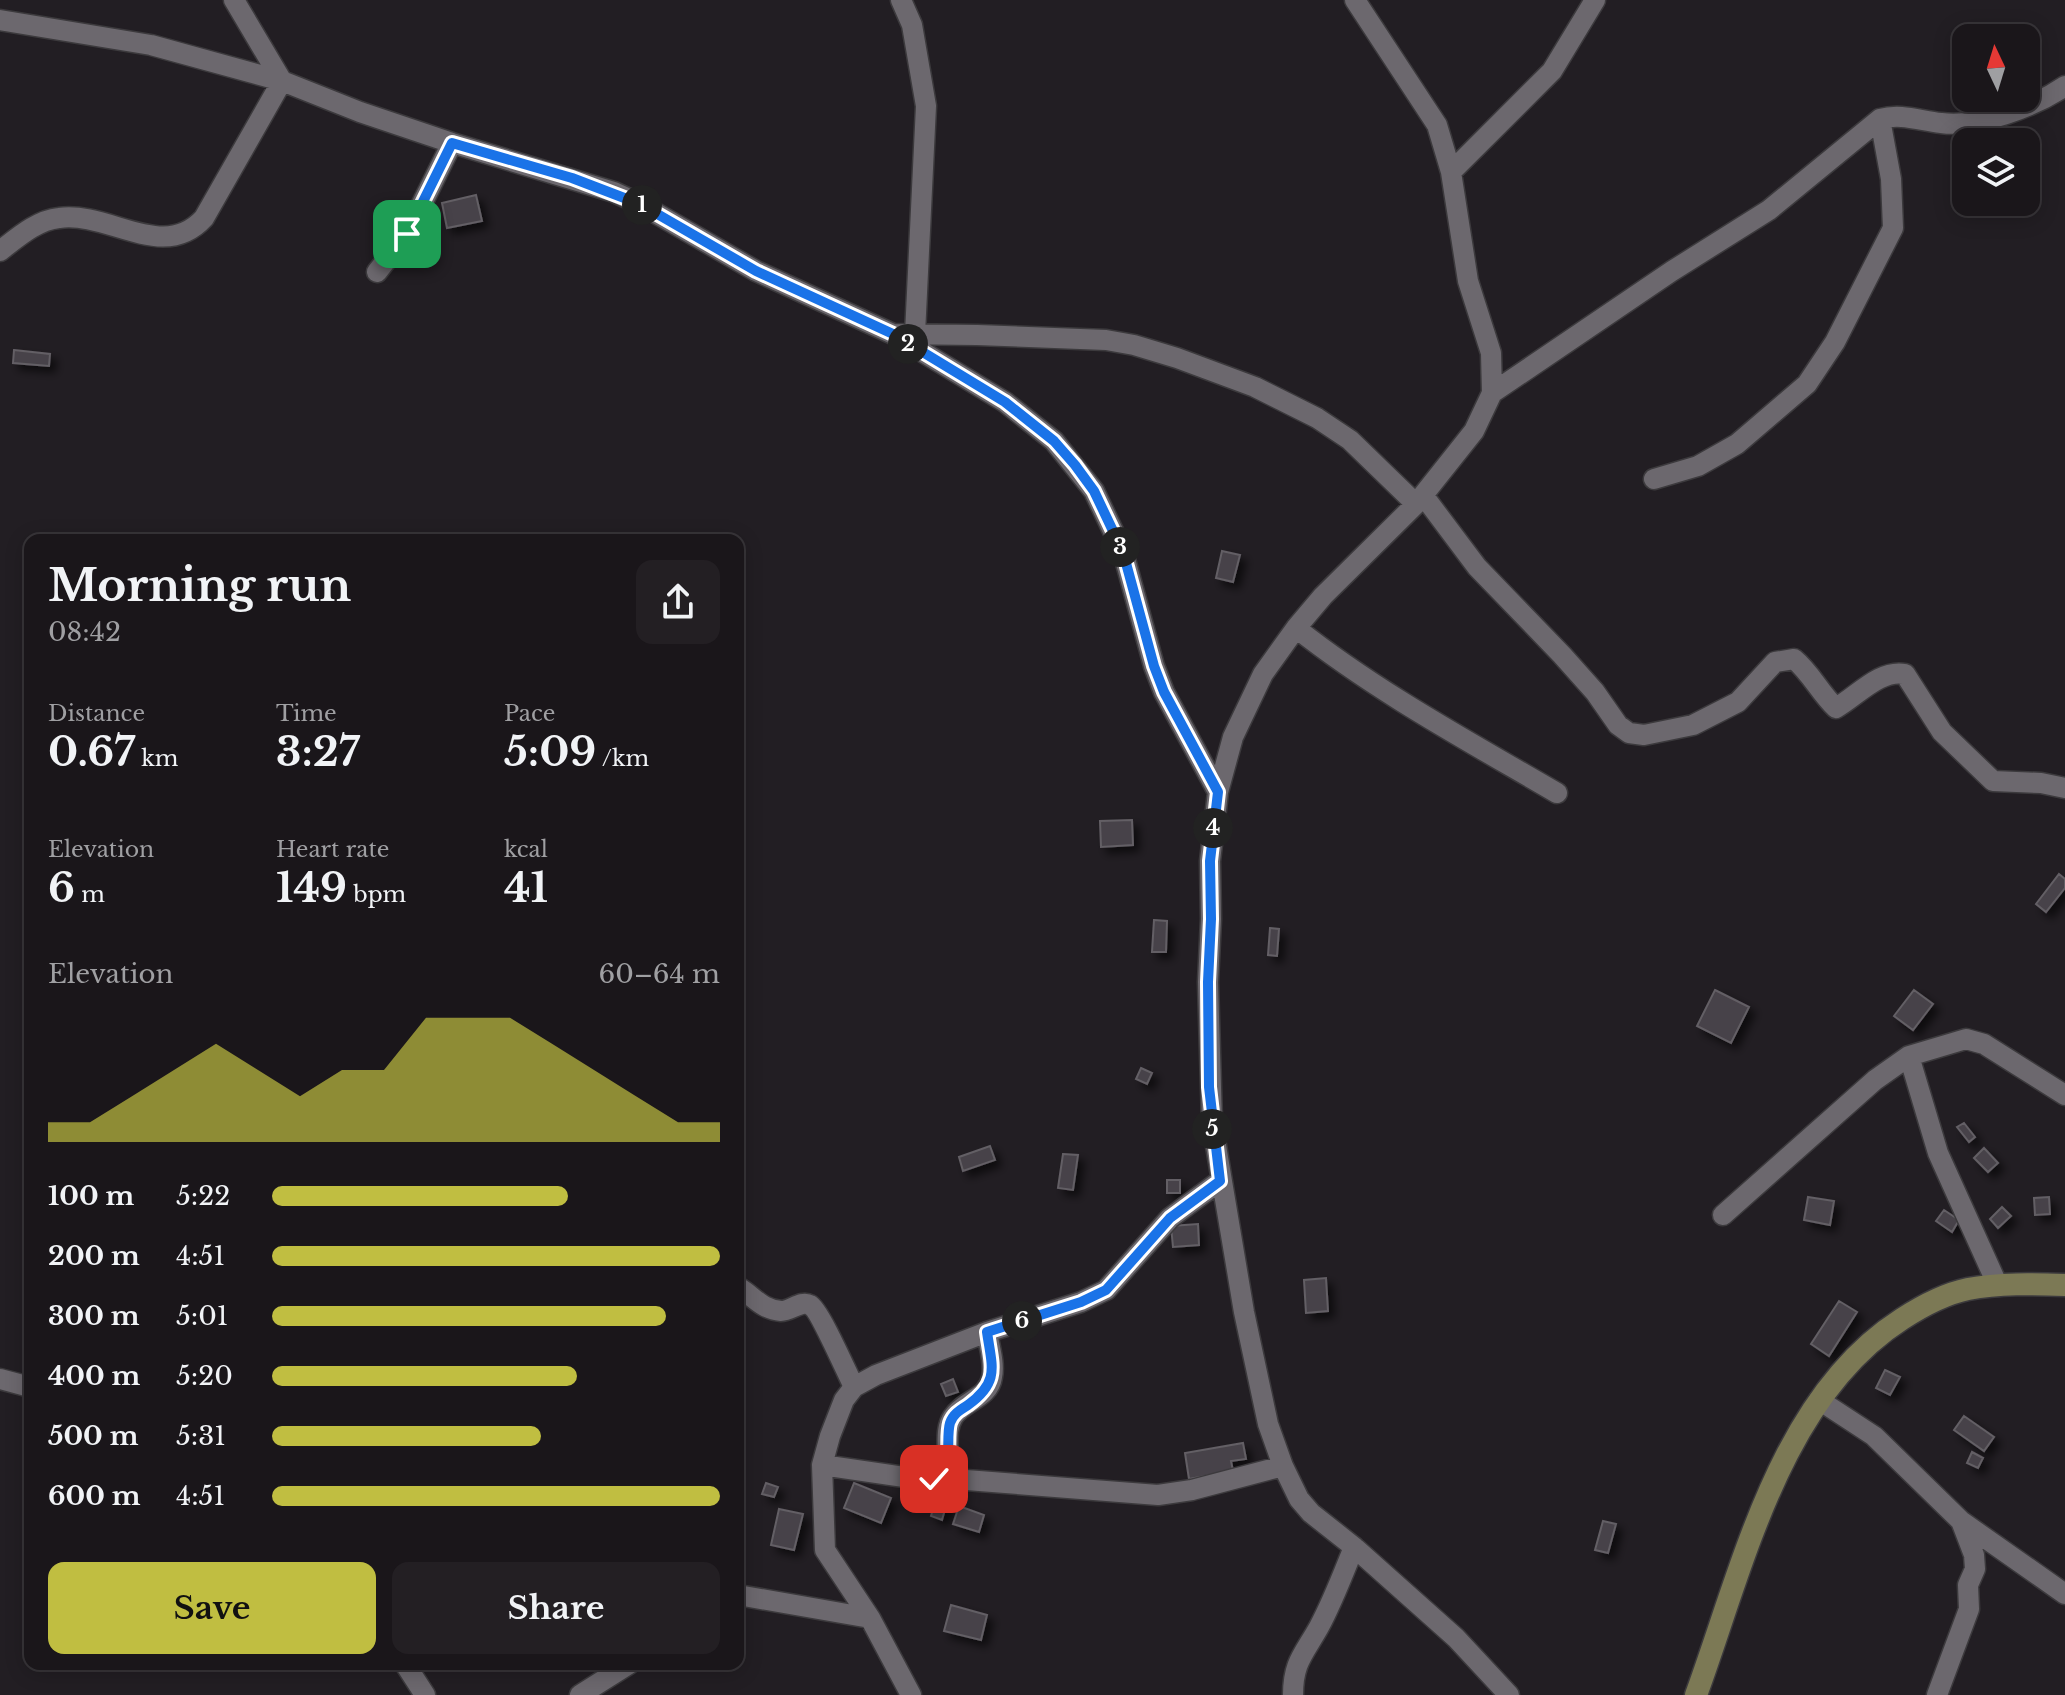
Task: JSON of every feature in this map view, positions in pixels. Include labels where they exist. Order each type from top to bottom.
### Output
[{"type":"main road","points":[[1696,1695],[1747,1544],[1789,1453],[1819,1400],[1849,1364],[1878,1335],[1926,1304],[1967,1289],[2065,1285]]},
{"type":"street","points":[[234,0],[282,81]]},
{"type":"street","points":[[901,0],[912,25],[926,106],[915,334]]},
{"type":"street","points":[[1355,0],[1437,125],[1451,172],[1468,281],[1491,353],[1492,393],[1474,431],[1419,500],[1323,596],[1296,628],[1263,674],[1245,709],[1224,763],[1210,861],[1209,1087],[1220,1181],[1259,1385],[1268,1424],[1283,1466],[1304,1506],[1456,1638],[1509,1695]]},
{"type":"street","points":[[1451,172],[1552,71],[1595,0]]},
{"type":"street","points":[[0,20],[151,45],[282,81],[360,112],[627,198],[756,271],[893,334],[1005,402],[1054,441],[1085,478],[1099,502],[1123,552],[1164,692],[1218,792]]},
{"type":"street","points":[[0,251],[45,221],[58,218],[106,222],[163,238],[193,230],[204,218],[282,81]]},
{"type":"street","points":[[1492,393],[1672,271],[1769,210],[1880,119],[1894,115],[1942,123],[1969,123],[2047,98],[2065,86]]},
{"type":"street","points":[[1654,479],[1698,466],[1737,444],[1807,384],[1835,342],[1893,228],[1891,179],[1880,119]]},
{"type":"street","points":[[377,272],[407,234],[452,143]]},
{"type":"street","points":[[893,334],[1106,340],[1134,345],[1255,387],[1317,418],[1350,440],[1419,500],[1477,567],[1595,692],[1618,725],[1629,733],[1644,735],[1693,725],[1738,702],[1775,662],[1794,659],[1836,708],[1881,677],[1895,672],[1905,674],[1942,732],[1993,781],[2041,783],[2065,788]]},
{"type":"street","points":[[1296,628],[1334,659],[1384,691],[1464,741],[1557,793]]},
{"type":"street","points":[[1723,1215],[1875,1080],[1909,1056],[1966,1039],[1984,1044],[2065,1095]]},
{"type":"street","points":[[1909,1056],[1938,1153],[1998,1286]]},
{"type":"street","points":[[911,1695],[870,1618],[825,1550],[822,1465],[837,1415],[854,1387],[876,1375],[987,1332],[1081,1302],[1106,1290],[1170,1218],[1220,1181]]},
{"type":"street","points":[[744,1292],[759,1306],[782,1311],[802,1304],[812,1306],[822,1320],[854,1387]]},
{"type":"street","points":[[940,1478],[947,1464],[947,1436],[953,1417],[981,1395],[993,1377],[987,1332]]},
{"type":"street","points":[[0,1379],[24,1385]]},
{"type":"street","points":[[1819,1400],[1874,1436],[1961,1521],[2065,1594]]},
{"type":"street","points":[[822,1465],[918,1479],[940,1478],[1158,1495],[1192,1490],[1283,1466]]},
{"type":"street","points":[[1937,1695],[1969,1609],[1968,1585],[1975,1569],[1974,1555],[1961,1521]]},
{"type":"street","points":[[1293,1695],[1293,1674],[1300,1655],[1318,1629],[1354,1547]]},
{"type":"street","points":[[744,1596],[870,1618]]},
{"type":"street","points":[[409,1670],[425,1695]]},
{"type":"street","points":[[580,1695],[620,1670]]},
{"type":"building","points":[[476,195],[482,221],[447,228],[442,203]]},
{"type":"building","points":[[14,350],[50,354],[49,366],[13,363]]},
{"type":"building","points":[[1222,551],[1240,555],[1233,582],[1216,578]]},
{"type":"building","points":[[1132,820],[1133,845],[1101,847],[1100,821]]},
{"type":"building","points":[[2059,874],[2065,879],[2065,888],[2046,912],[2036,904]]},
{"type":"building","points":[[1154,920],[1167,921],[1166,952],[1152,952]]},
{"type":"building","points":[[1270,928],[1279,929],[1277,956],[1268,955]]},
{"type":"building","points":[[1715,990],[1749,1007],[1731,1043],[1697,1026]]},
{"type":"building","points":[[1914,990],[1933,1004],[1913,1030],[1894,1016]]},
{"type":"building","points":[[1141,1068],[1152,1073],[1147,1084],[1136,1079]]},
{"type":"building","points":[[1964,1123],[1975,1137],[1969,1142],[1957,1127]]},
{"type":"building","points":[[990,1146],[995,1160],[963,1171],[959,1157]]},
{"type":"building","points":[[1984,1148],[1998,1163],[1988,1172],[1974,1158]]},
{"type":"building","points":[[1063,1154],[1078,1155],[1073,1190],[1058,1188]]},
{"type":"building","points":[[1167,1180],[1180,1180],[1180,1193],[1167,1193]]},
{"type":"building","points":[[1808,1197],[1834,1201],[1830,1225],[1804,1220]]},
{"type":"building","points":[[2049,1197],[2050,1214],[2035,1215],[2034,1198]]},
{"type":"building","points":[[2002,1207],[2011,1216],[1998,1228],[1990,1219]]},
{"type":"building","points":[[1944,1210],[1959,1220],[1952,1232],[1936,1221]]},
{"type":"building","points":[[1198,1224],[1199,1245],[1173,1247],[1171,1226]]},
{"type":"building","points":[[1326,1278],[1328,1311],[1306,1313],[1304,1280]]},
{"type":"building","points":[[1839,1301],[1857,1312],[1829,1356],[1811,1344]]},
{"type":"building","points":[[1885,1370],[1900,1377],[1890,1395],[1876,1388]]},
{"type":"building","points":[[953,1379],[958,1392],[946,1396],[941,1384]]},
{"type":"building","points":[[1964,1416],[1994,1437],[1984,1451],[1954,1430]]},
{"type":"building","points":[[1243,1443],[1246,1459],[1231,1461],[1233,1471],[1189,1479],[1185,1453]]},
{"type":"building","points":[[1972,1452],[1983,1458],[1978,1468],[1967,1463]]},
{"type":"building","points":[[766,1483],[778,1487],[774,1497],[762,1494]]},
{"type":"building","points":[[854,1483],[891,1498],[881,1523],[844,1508]]},
{"type":"building","points":[[939,1488],[950,1492],[942,1520],[931,1516]]},
{"type":"building","points":[[959,1506],[984,1515],[979,1532],[953,1524]]},
{"type":"building","points":[[779,1509],[803,1514],[794,1550],[771,1545]]},
{"type":"building","points":[[1603,1521],[1616,1524],[1608,1553],[1595,1550]]},
{"type":"building","points":[[951,1605],[987,1615],[981,1640],[944,1631]]},
{"type":"route","points":[[407,234],[452,143],[614,192],[756,271],[893,334],[1005,402],[1054,441],[1075,465],[1094,491],[1123,552],[1164,692],[1218,792],[1210,861],[1208,982],[1209,1087],[1220,1181],[1170,1218],[1106,1290],[1081,1302],[987,1332],[993,1377],[981,1395],[953,1417],[947,1436],[945,1473],[934,1479]]}]
